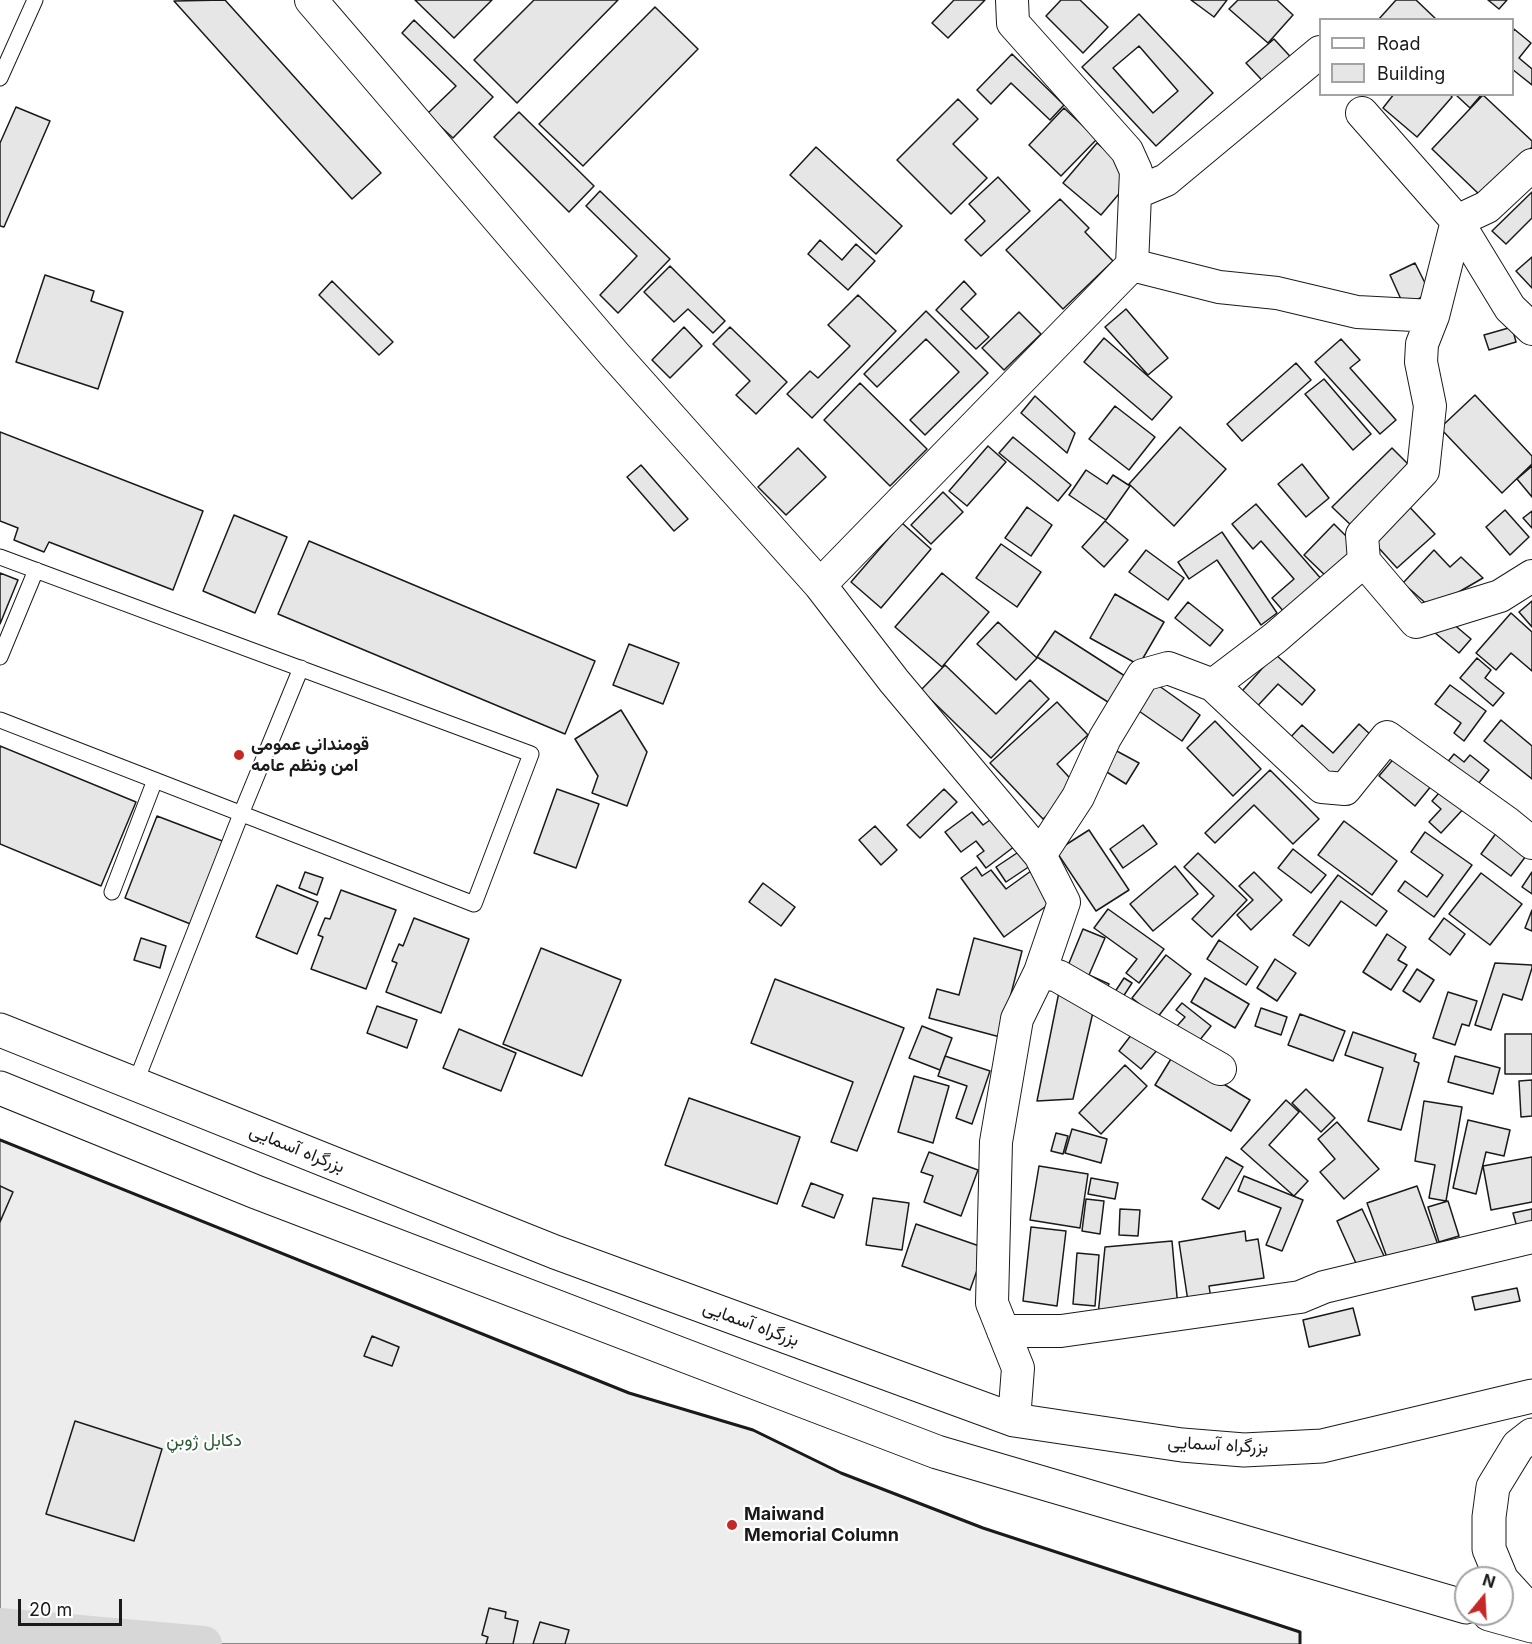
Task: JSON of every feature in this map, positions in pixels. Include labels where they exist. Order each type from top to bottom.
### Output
[{"type":"highway","name":"بزرگراه آسمایی","points":[[0,1030],[555,1252],[1014,1420],[1182,1445],[1244,1450],[1322,1446],[1532,1396]]},
{"type":"highway","points":[[0,1088],[256,1192],[937,1452],[1454,1603]]},
{"type":"highway","points":[[1496,1566],[1489,1549],[1489,1516],[1493,1487],[1518,1446],[1532,1435]]},
{"type":"highway","points":[[1514,1593],[1532,1613]]},
{"type":"highway","points":[[1514,1621],[1532,1626]]},
{"type":"street","points":[[311,0],[614,354],[820,585],[894,681],[1040,855],[1064,902],[1040,972],[1017,1019],[996,1142],[992,1304],[1018,1368],[1014,1420]]},
{"type":"street","points":[[820,585],[1132,265],[1136,171],[1127,151],[1013,23],[1012,0]]},
{"type":"street","points":[[1134,193],[1166,180],[1319,53]]},
{"type":"street","points":[[1362,113],[1457,221],[1510,308],[1532,329]]},
{"type":"street","points":[[1457,221],[1487,207],[1532,165]]},
{"type":"street","points":[[1457,221],[1433,316],[1422,344],[1421,362],[1430,406],[1423,471],[1362,535],[1364,561],[1416,622],[1500,596],[1532,576]]},
{"type":"street","points":[[1132,265],[1220,287],[1277,293],[1357,312],[1433,316]]},
{"type":"street","points":[[1214,685],[1275,638],[1364,561]]},
{"type":"street","points":[[1040,855],[1078,797],[1105,738],[1143,675],[1168,668],[1214,685],[1323,787],[1345,789],[1387,737],[1532,843]]},
{"type":"street","points":[[1040,972],[1058,976],[1220,1069]]},
{"type":"street","points":[[1003,1331],[1061,1331],[1300,1297],[1324,1287],[1532,1237]]},
{"type":"lane","points":[[0,78],[35,0]]},
{"type":"lane","points":[[0,556],[531,754],[474,904],[0,720]]},
{"type":"lane","points":[[0,657],[36,570]]},
{"type":"lane","points":[[135,1084],[301,668]]},
{"type":"lane","points":[[112,892],[155,780]]},
{"type":"shaded area","name":"دکابل ژوبڼ","points":[[0,1140],[629,1393],[753,1430],[841,1473],[983,1528],[1300,1632],[1300,1644],[0,1644]]},
{"type":"building","points":[[225,0],[381,173],[352,199],[174,1]]},
{"type":"building","points":[[415,0],[492,0],[454,38]]},
{"type":"building","points":[[534,0],[618,0],[517,103],[474,60]]},
{"type":"building","points":[[954,0],[985,0],[948,38],[932,23]]},
{"type":"building","points":[[1061,0],[1080,0],[1108,27],[1083,53],[1046,16]]},
{"type":"building","points":[[1191,0],[1227,0],[1214,17]]},
{"type":"building","points":[[1238,0],[1277,0],[1293,15],[1268,43],[1229,9]]},
{"type":"building","points":[[1396,0],[1416,0],[1435,18],[1380,18]]},
{"type":"building","points":[[1488,0],[1507,0],[1499,9]]},
{"type":"building","points":[[655,7],[698,49],[583,166],[539,124]]},
{"type":"building","points":[[1139,14],[1213,93],[1156,146],[1082,67]],"holes":[[[1139,46],[1178,91],[1153,113],[1113,68]]]},
{"type":"building","points":[[414,20],[493,97],[453,138],[427,114],[456,86],[402,33]]},
{"type":"building","points":[[1514,29],[1531,43],[1519,58],[1532,69],[1532,85],[1514,71]]},
{"type":"building","points":[[1274,39],[1299,66],[1272,91],[1246,63]]},
{"type":"building","points":[[1012,54],[1064,105],[1050,120],[1011,83],[991,104],[977,90]]},
{"type":"building","points":[[1392,96],[1452,97],[1417,137],[1383,108]]},
{"type":"building","points":[[1457,96],[1480,96],[1470,108]]},
{"type":"building","points":[[1482,96],[1532,141],[1532,147],[1483,198],[1432,149]]},
{"type":"building","points":[[958,99],[978,119],[953,144],[987,178],[951,214],[897,160]]},
{"type":"building","points":[[16,107],[50,121],[4,227],[0,226],[0,143]]},
{"type":"building","points":[[1064,108],[1097,139],[1061,176],[1029,145]]},
{"type":"building","points":[[519,112],[594,186],[569,212],[494,137]]},
{"type":"building","points":[[1097,143],[1135,175],[1101,215],[1063,183]]},
{"type":"building","points":[[816,147],[902,226],[876,254],[790,175]]},
{"type":"building","points":[[998,177],[1030,211],[981,256],[965,240],[985,221],[969,204]]},
{"type":"building","points":[[600,191],[670,259],[618,313],[600,295],[637,256],[586,206]]},
{"type":"building","points":[[1532,192],[1532,218],[1506,244],[1492,231]]},
{"type":"building","points":[[1060,199],[1089,228],[1085,232],[1113,261],[1063,309],[1006,250]]},
{"type":"building","points":[[820,240],[842,260],[856,244],[875,261],[848,290],[808,254]]},
{"type":"building","points":[[1532,257],[1532,288],[1516,271]]},
{"type":"building","points":[[1415,263],[1430,293],[1404,306],[1390,275]]},
{"type":"building","points":[[670,266],[725,321],[713,333],[688,309],[674,322],[644,292]]},
{"type":"building","points":[[45,275],[94,291],[91,301],[123,312],[98,389],[16,362]]},
{"type":"building","points":[[332,281],[393,342],[379,355],[319,295]]},
{"type":"building","points":[[964,281],[976,294],[961,309],[989,337],[976,349],[936,310]]},
{"type":"building","points":[[858,295],[896,331],[812,418],[787,394],[810,371],[818,378],[850,346],[828,325]]},
{"type":"building","points":[[1126,309],[1168,358],[1148,375],[1105,327]]},
{"type":"building","points":[[926,311],[988,373],[925,435],[910,420],[959,372],[926,339],[877,387],[864,374]]},
{"type":"building","points":[[1019,312],[1041,334],[1004,370],[982,348]]},
{"type":"building","points":[[684,327],[702,346],[670,378],[652,360]]},
{"type":"building","points":[[730,327],[787,382],[756,414],[736,395],[750,381],[713,344]]},
{"type":"building","points":[[1512,327],[1516,342],[1489,350],[1484,335]]},
{"type":"building","points":[[1104,338],[1172,397],[1152,420],[1084,362]]},
{"type":"building","points":[[1341,339],[1360,360],[1350,368],[1396,420],[1380,434],[1315,362]]},
{"type":"building","points":[[1296,363],[1311,380],[1242,441],[1227,424]]},
{"type":"building","points":[[1324,379],[1371,434],[1353,450],[1305,394]]},
{"type":"building","points":[[860,383],[927,449],[890,486],[824,420]]},
{"type":"building","points":[[1475,395],[1532,456],[1532,464],[1502,493],[1440,428]]},
{"type":"building","points":[[1035,396],[1075,433],[1067,453],[1021,413]]},
{"type":"building","points":[[1115,406],[1155,437],[1129,470],[1089,439]]},
{"type":"building","points":[[1180,427],[1226,469],[1174,526],[1129,484]]},
{"type":"building","points":[[0,432],[203,511],[173,590],[49,542],[44,552],[14,540],[18,528],[0,521]]},
{"type":"building","points":[[1013,437],[1071,485],[1058,501],[999,453]]},
{"type":"building","points":[[988,446],[1006,462],[967,506],[949,491]]},
{"type":"building","points":[[798,448],[826,477],[786,515],[758,487]]},
{"type":"building","points":[[1392,448],[1414,470],[1355,529],[1332,507]]},
{"type":"building","points":[[1302,464],[1329,498],[1306,517],[1278,484]]},
{"type":"building","points":[[641,465],[688,519],[674,531],[627,477]]},
{"type":"building","points":[[1532,466],[1532,497],[1517,479]]},
{"type":"building","points":[[1086,470],[1107,484],[1113,475],[1130,486],[1106,520],[1069,495]]},
{"type":"building","points":[[943,492],[963,512],[931,544],[911,525]]},
{"type":"building","points":[[1403,500],[1435,534],[1397,568],[1366,534]]},
{"type":"building","points":[[1256,504],[1323,581],[1285,613],[1272,598],[1294,579],[1261,541],[1253,549],[1232,524]]},
{"type":"building","points":[[1027,507],[1052,525],[1031,556],[1005,538]]},
{"type":"building","points":[[1505,510],[1529,537],[1510,555],[1486,527]]},
{"type":"building","points":[[1532,511],[1532,528],[1523,518]]},
{"type":"building","points":[[234,515],[287,537],[255,613],[203,591]]},
{"type":"building","points":[[1105,521],[1128,540],[1104,567],[1082,547]]},
{"type":"building","points":[[902,523],[931,549],[881,608],[851,582]]},
{"type":"building","points":[[1334,524],[1359,549],[1330,580],[1304,555]]},
{"type":"building","points":[[1222,532],[1277,613],[1261,625],[1217,560],[1189,579],[1178,562]]},
{"type":"building","points":[[309,541],[595,661],[565,734],[278,614]]},
{"type":"building","points":[[1001,544],[1041,572],[1017,607],[976,578]]},
{"type":"building","points":[[1146,550],[1184,578],[1168,600],[1129,572]]},
{"type":"building","points":[[1434,550],[1450,567],[1461,557],[1483,578],[1431,608],[1403,583]]},
{"type":"building","points":[[0,573],[18,580],[0,624]]},
{"type":"building","points":[[942,573],[989,612],[942,667],[895,627]]},
{"type":"building","points":[[1115,594],[1164,622],[1139,665],[1090,638]]},
{"type":"building","points":[[1532,601],[1532,627],[1519,612]]},
{"type":"building","points":[[1188,602],[1223,630],[1210,646],[1175,618]]},
{"type":"building","points":[[1511,613],[1532,632],[1532,671],[1511,653],[1496,670],[1476,653]]},
{"type":"building","points":[[1445,617],[1471,639],[1459,653],[1434,632]]},
{"type":"building","points":[[998,622],[1037,658],[1016,680],[977,644]]},
{"type":"building","points":[[1055,631],[1128,678],[1111,704],[1037,657]]},
{"type":"building","points":[[629,644],[679,663],[663,704],[613,685]]},
{"type":"building","points":[[1275,654],[1315,690],[1302,705],[1278,684],[1251,713],[1235,699]]},
{"type":"building","points":[[1477,658],[1491,670],[1485,678],[1504,693],[1493,706],[1460,678]]},
{"type":"building","points":[[945,665],[996,714],[1030,680],[1049,699],[991,758],[921,690]]},
{"type":"building","points":[[1155,683],[1200,715],[1182,741],[1136,709]]},
{"type":"building","points":[[1450,685],[1486,711],[1464,741],[1454,733],[1461,723],[1435,704]]},
{"type":"building","points":[[1057,702],[1088,735],[1057,764],[1078,787],[1043,819],[990,763]]},
{"type":"building","points":[[621,710],[647,752],[627,806],[592,793],[598,776],[575,739]]},
{"type":"building","points":[[1501,720],[1532,746],[1532,779],[1484,741]]},
{"type":"building","points":[[1215,721],[1261,769],[1233,796],[1187,748]]},
{"type":"building","points":[[1359,724],[1372,736],[1331,781],[1287,741],[1302,725],[1333,753]]},
{"type":"building","points":[[0,746],[136,802],[101,886],[0,844]]},
{"type":"building","points":[[1113,749],[1139,763],[1126,784],[1102,769]]},
{"type":"building","points":[[1454,754],[1464,762],[1470,755],[1489,770],[1471,793],[1442,769]]},
{"type":"building","points":[[1396,756],[1432,785],[1415,806],[1379,776]]},
{"type":"building","points":[[1270,770],[1319,819],[1293,844],[1254,805],[1215,843],[1205,833]]},
{"type":"building","points":[[1445,786],[1467,805],[1441,833],[1429,822],[1441,809],[1432,801]]},
{"type":"building","points":[[557,789],[599,804],[576,868],[534,853]]},
{"type":"building","points":[[944,789],[957,802],[920,838],[907,825]]},
{"type":"building","points":[[972,812],[983,825],[997,815],[1019,843],[986,868],[977,856],[984,851],[976,841],[961,852],[945,832]]},
{"type":"building","points":[[157,816],[225,842],[193,925],[125,898]]},
{"type":"building","points":[[1344,821],[1397,861],[1372,895],[1318,855]]},
{"type":"building","points":[[1143,825],[1157,844],[1123,868],[1110,849]]},
{"type":"building","points":[[1502,825],[1532,848],[1511,876],[1481,854]]},
{"type":"building","points":[[875,826],[897,850],[881,865],[859,840]]},
{"type":"building","points":[[1089,830],[1129,890],[1096,911],[1056,851]]},
{"type":"building","points":[[1425,832],[1472,865],[1434,917],[1398,891],[1405,881],[1427,897],[1443,875],[1411,852]]},
{"type":"building","points":[[1293,849],[1326,875],[1311,893],[1278,868]]},
{"type":"building","points":[[1020,851],[1030,866],[1006,882],[996,867]]},
{"type":"building","points":[[1198,853],[1247,900],[1212,937],[1192,919],[1214,896],[1184,867]]},
{"type":"building","points":[[1175,866],[1198,894],[1153,931],[1130,904]]},
{"type":"building","points":[[976,867],[982,876],[991,870],[1006,889],[1031,871],[1053,901],[1004,937],[961,878]]},
{"type":"building","points":[[305,872],[323,878],[317,895],[299,888]]},
{"type":"building","points":[[1254,872],[1282,900],[1251,930],[1237,915],[1253,900],[1239,886]]},
{"type":"building","points":[[1532,872],[1532,894],[1522,887]]},
{"type":"building","points":[[1481,873],[1522,904],[1490,945],[1449,914]]},
{"type":"building","points":[[1338,875],[1387,911],[1376,926],[1341,901],[1309,946],[1293,935]]},
{"type":"building","points":[[763,883],[795,907],[781,926],[749,902]]},
{"type":"building","points":[[277,885],[318,902],[297,954],[256,937]]},
{"type":"building","points":[[341,890],[396,910],[366,989],[311,969],[323,937],[318,935],[325,918],[330,919]]},
{"type":"building","points":[[1108,909],[1164,949],[1139,983],[1126,973],[1137,959],[1094,928]]},
{"type":"building","points":[[1532,910],[1532,931],[1525,928]]},
{"type":"building","points":[[414,918],[469,939],[441,1013],[386,992],[397,963],[392,961],[399,944],[403,946]]},
{"type":"building","points":[[1444,918],[1465,934],[1450,955],[1429,939]]},
{"type":"building","points":[[1083,929],[1105,938],[1089,975],[1109,984],[1106,991],[1065,973]]},
{"type":"building","points":[[1387,934],[1406,947],[1398,960],[1407,965],[1391,990],[1363,972]]},
{"type":"building","points":[[141,938],[166,946],[160,968],[134,960]]},
{"type":"building","points":[[974,938],[1022,951],[1000,1037],[929,1018],[937,989],[959,995]]},
{"type":"building","points":[[1219,940],[1258,967],[1246,985],[1207,959]]},
{"type":"building","points":[[541,948],[621,980],[582,1076],[503,1044]]},
{"type":"building","points":[[1166,955],[1191,974],[1157,1018],[1132,998]]},
{"type":"building","points":[[1275,959],[1296,973],[1277,1001],[1257,988]]},
{"type":"building","points":[[1495,963],[1532,965],[1532,968],[1522,1000],[1503,994],[1491,1030],[1475,1025]]},
{"type":"building","points":[[1417,969],[1434,980],[1420,1002],[1403,991]]},
{"type":"building","points":[[1124,978],[1132,983],[1119,1003],[1111,998]]},
{"type":"building","points":[[1205,978],[1249,1004],[1235,1028],[1191,1002]]},
{"type":"building","points":[[775,979],[904,1028],[857,1151],[831,1142],[853,1082],[751,1043]]},
{"type":"building","points":[[1060,987],[1096,999],[1073,1099],[1037,1101]]},
{"type":"building","points":[[1448,992],[1477,1001],[1469,1026],[1462,1024],[1455,1045],[1433,1038]]},
{"type":"building","points":[[1182,1003],[1211,1026],[1191,1051],[1170,1034],[1185,1017],[1176,1010]]},
{"type":"building","points":[[377,1006],[417,1020],[407,1048],[367,1033]]},
{"type":"building","points":[[1261,1008],[1287,1017],[1281,1035],[1255,1026]]},
{"type":"building","points":[[1300,1014],[1345,1031],[1333,1061],[1288,1045]]},
{"type":"building","points":[[922,1026],[952,1038],[940,1070],[909,1058]]},
{"type":"building","points":[[459,1029],[516,1053],[501,1091],[443,1068]]},
{"type":"building","points":[[1135,1030],[1158,1049],[1141,1069],[1119,1051]]},
{"type":"building","points":[[1353,1032],[1416,1054],[1414,1061],[1419,1063],[1401,1130],[1368,1121],[1383,1068],[1345,1055]]},
{"type":"building","points":[[1505,1034],[1532,1034],[1532,1074],[1505,1074]]},
{"type":"building","points":[[1174,1054],[1250,1100],[1231,1131],[1155,1085]]},
{"type":"building","points":[[945,1056],[990,1071],[972,1124],[956,1118],[967,1086],[938,1076]]},
{"type":"building","points":[[1455,1056],[1500,1068],[1493,1094],[1448,1082]]},
{"type":"building","points":[[1125,1065],[1147,1086],[1101,1134],[1079,1113]]},
{"type":"building","points":[[914,1076],[949,1086],[933,1143],[898,1132]]},
{"type":"building","points":[[1532,1080],[1532,1116],[1521,1117],[1519,1081]]},
{"type":"building","points":[[1306,1089],[1335,1118],[1321,1132],[1292,1103]]},
{"type":"building","points":[[689,1098],[800,1137],[777,1204],[665,1165]]},
{"type":"building","points":[[1286,1100],[1299,1112],[1269,1145],[1308,1181],[1294,1196],[1241,1149]]},
{"type":"building","points":[[1424,1101],[1462,1107],[1446,1201],[1429,1198],[1435,1165],[1415,1161]]},
{"type":"building","points":[[1468,1120],[1510,1130],[1504,1156],[1486,1152],[1476,1194],[1453,1188]]},
{"type":"building","points":[[1337,1122],[1379,1169],[1344,1199],[1320,1172],[1335,1159],[1318,1139]]},
{"type":"building","points":[[1072,1129],[1107,1139],[1101,1163],[1065,1153]]},
{"type":"building","points":[[1056,1133],[1068,1136],[1063,1154],[1051,1151]]},
{"type":"building","points":[[929,1152],[978,1170],[961,1216],[924,1202],[933,1176],[921,1172]]},
{"type":"building","points":[[1226,1157],[1243,1167],[1219,1209],[1202,1199]]},
{"type":"building","points":[[1532,1157],[1532,1202],[1491,1210],[1483,1166]]},
{"type":"building","points":[[1039,1166],[1088,1174],[1080,1228],[1030,1220]]},
{"type":"building","points":[[1244,1176],[1303,1200],[1282,1251],[1266,1245],[1281,1208],[1238,1191]]},
{"type":"building","points":[[1091,1178],[1118,1183],[1115,1199],[1088,1194]]},
{"type":"building","points":[[811,1183],[843,1195],[834,1218],[802,1206]]},
{"type":"building","points":[[0,1186],[13,1192],[0,1222]]},
{"type":"building","points":[[1417,1186],[1438,1245],[1389,1263],[1367,1203]]},
{"type":"building","points":[[873,1198],[909,1203],[902,1250],[866,1245]]},
{"type":"building","points":[[1086,1199],[1104,1201],[1100,1234],[1082,1231]]},
{"type":"building","points":[[1448,1201],[1459,1236],[1439,1242],[1428,1207]]},
{"type":"building","points":[[1120,1209],[1140,1210],[1138,1236],[1119,1235]]},
{"type":"building","points":[[1362,1209],[1385,1258],[1359,1270],[1337,1221]]},
{"type":"building","points":[[1532,1209],[1532,1228],[1518,1231],[1513,1213]]},
{"type":"building","points":[[916,1224],[985,1248],[970,1290],[902,1266]]},
{"type":"building","points":[[1031,1227],[1066,1231],[1057,1306],[1023,1301]]},
{"type":"building","points":[[1245,1231],[1246,1241],[1258,1239],[1264,1278],[1209,1286],[1212,1305],[1189,1308],[1179,1242]]},
{"type":"building","points":[[1172,1241],[1178,1308],[1098,1315],[1105,1247]]},
{"type":"building","points":[[1077,1253],[1099,1255],[1095,1306],[1073,1304]]},
{"type":"building","points":[[1517,1288],[1520,1301],[1475,1310],[1472,1297]]},
{"type":"building","points":[[1353,1308],[1360,1335],[1309,1347],[1303,1320]]},
{"type":"building","points":[[372,1336],[399,1347],[392,1366],[364,1356]]},
{"type":"building","points":[[75,1421],[162,1449],[134,1541],[46,1514]]},
{"type":"building","points":[[489,1608],[506,1612],[505,1618],[518,1621],[513,1644],[486,1644],[488,1637],[482,1635]]},
{"type":"building","points":[[540,1622],[569,1630],[565,1644],[533,1644]]},
{"type":"waterway","points":[[0,1626],[204,1644]]},
{"type":"wall","points":[[0,1140],[629,1393],[753,1430],[841,1473],[983,1528],[1300,1632],[1300,1644]]},
{"type":"place","name":"قومندانی عمومی امن ونظم عامه","points":[[239,755]]},
{"type":"place","name":"Maiwand Memorial Column","points":[[732,1525]]}]
